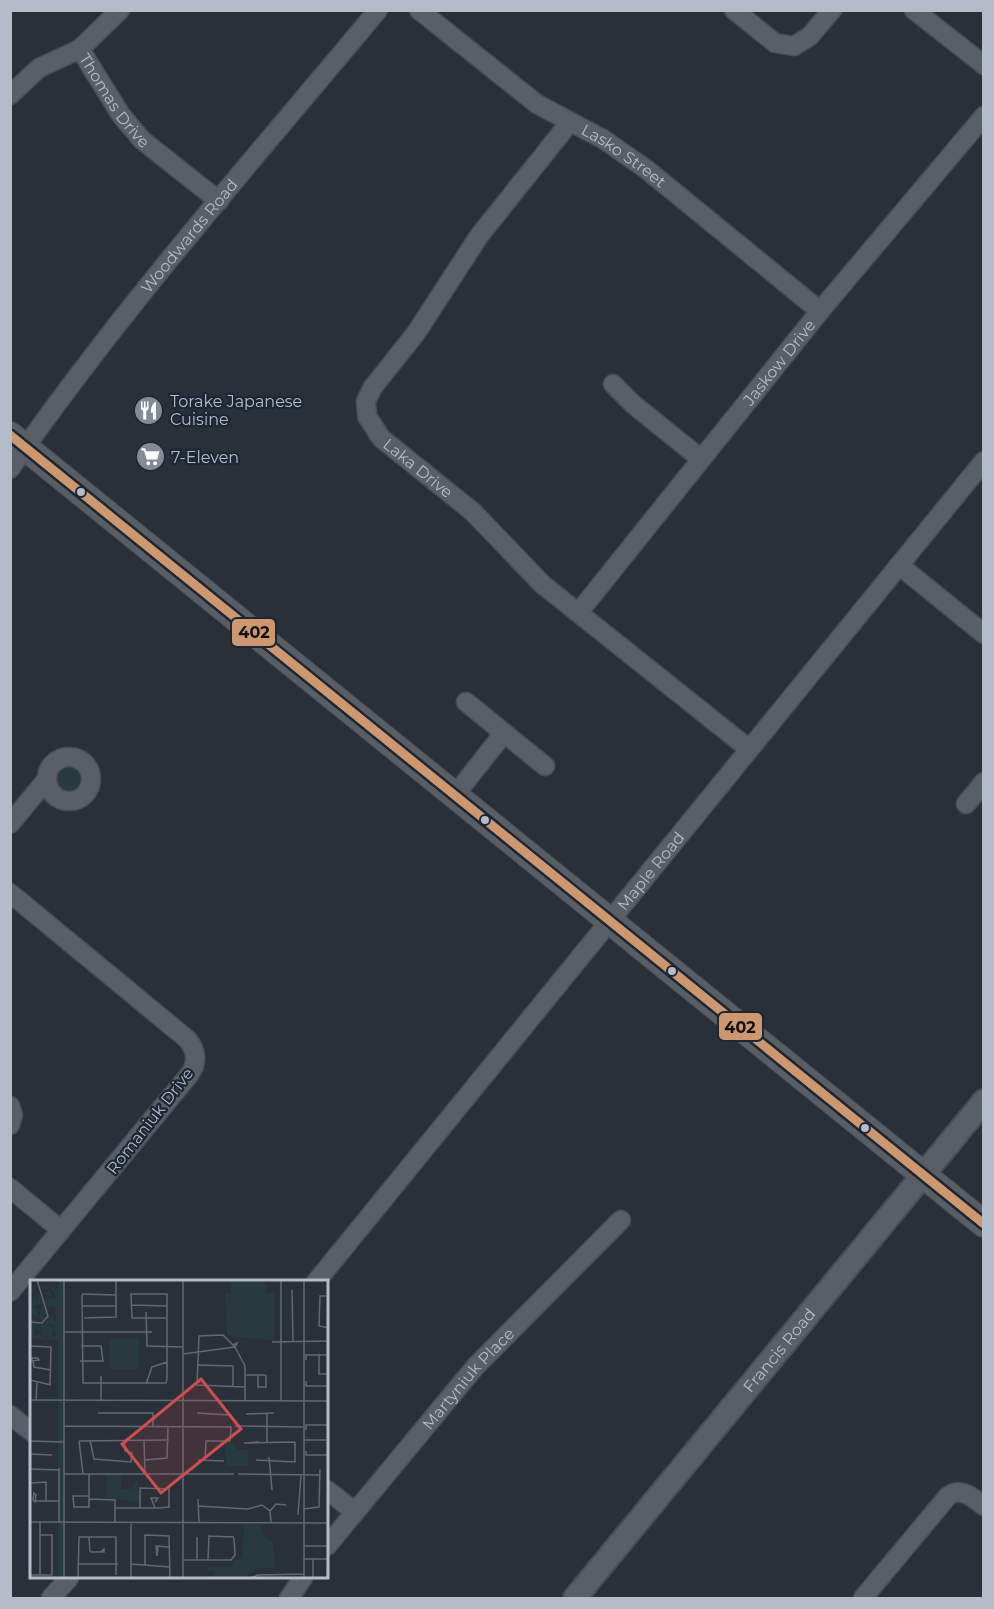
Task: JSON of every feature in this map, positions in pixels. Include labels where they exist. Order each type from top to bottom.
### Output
[{"type":"main road","points":[[18,441],[984,1224]]},
{"type":"street","points":[[80,49],[120,10]]},
{"type":"street","name":"Woodwards Road","points":[[10,469],[18,441],[42,421],[219,201],[378,10]]},
{"type":"street","name":"Lasko Street","points":[[419,10],[513,87],[603,139],[646,168],[820,311]]},
{"type":"street","points":[[734,10],[775,43],[794,46],[810,36],[832,10]]},
{"type":"street","points":[[914,10],[984,65]]},
{"type":"street","name":"Thomas Drive","points":[[10,95],[39,68],[80,49],[121,115],[142,140],[219,201]]},
{"type":"street","name":"Jaskow Drive","points":[[579,612],[820,311],[984,116]]},
{"type":"street","name":"Laka Drive","points":[[570,122],[479,236],[416,333],[373,387],[366,401],[367,416],[381,438],[473,512],[542,584],[749,749]]},
{"type":"street","points":[[613,384],[633,404],[701,459]]},
{"type":"street","name":"Maple Road","points":[[318,1280],[984,461]]},
{"type":"street","points":[[899,565],[984,634]]},
{"type":"street","points":[[466,702],[545,766]]},
{"type":"street","points":[[455,795],[504,733]]},
{"type":"street","points":[[10,824],[46,779]]},
{"type":"street","points":[[966,804],[984,782]]},
{"type":"street","name":"Romaniuk Drive","points":[[10,893],[187,1039],[201,1060],[10,1292]]},
{"type":"street","name":"Francis Road","points":[[575,1599],[984,1101]]},
{"type":"street","points":[[10,1106],[14,1115],[10,1125]]},
{"type":"street","points":[[10,1188],[61,1230]]},
{"type":"street","name":"Martyniuk Place","points":[[328,1545],[475,1367],[621,1220]]},
{"type":"street","points":[[10,1415],[30,1430]]},
{"type":"street","points":[[328,1491],[355,1512]]},
{"type":"street","points":[[863,1599],[943,1501],[957,1492],[969,1495],[984,1506]]},
{"type":"street","points":[[51,1599],[68,1579]]},
{"type":"street","points":[[290,1599],[302,1579]]},
{"type":"green space","points":[[69,764],[80,768],[84,779],[80,790],[69,794],[58,790],[54,779],[58,768]]},
{"type":"transit line","name":"402","points":[[10,435],[984,1224]]},
{"type":"place","name":"Torake Japanese Cuisine","points":[[149,410]]},
{"type":"place","name":"7-Eleven","points":[[150,457]]}]
